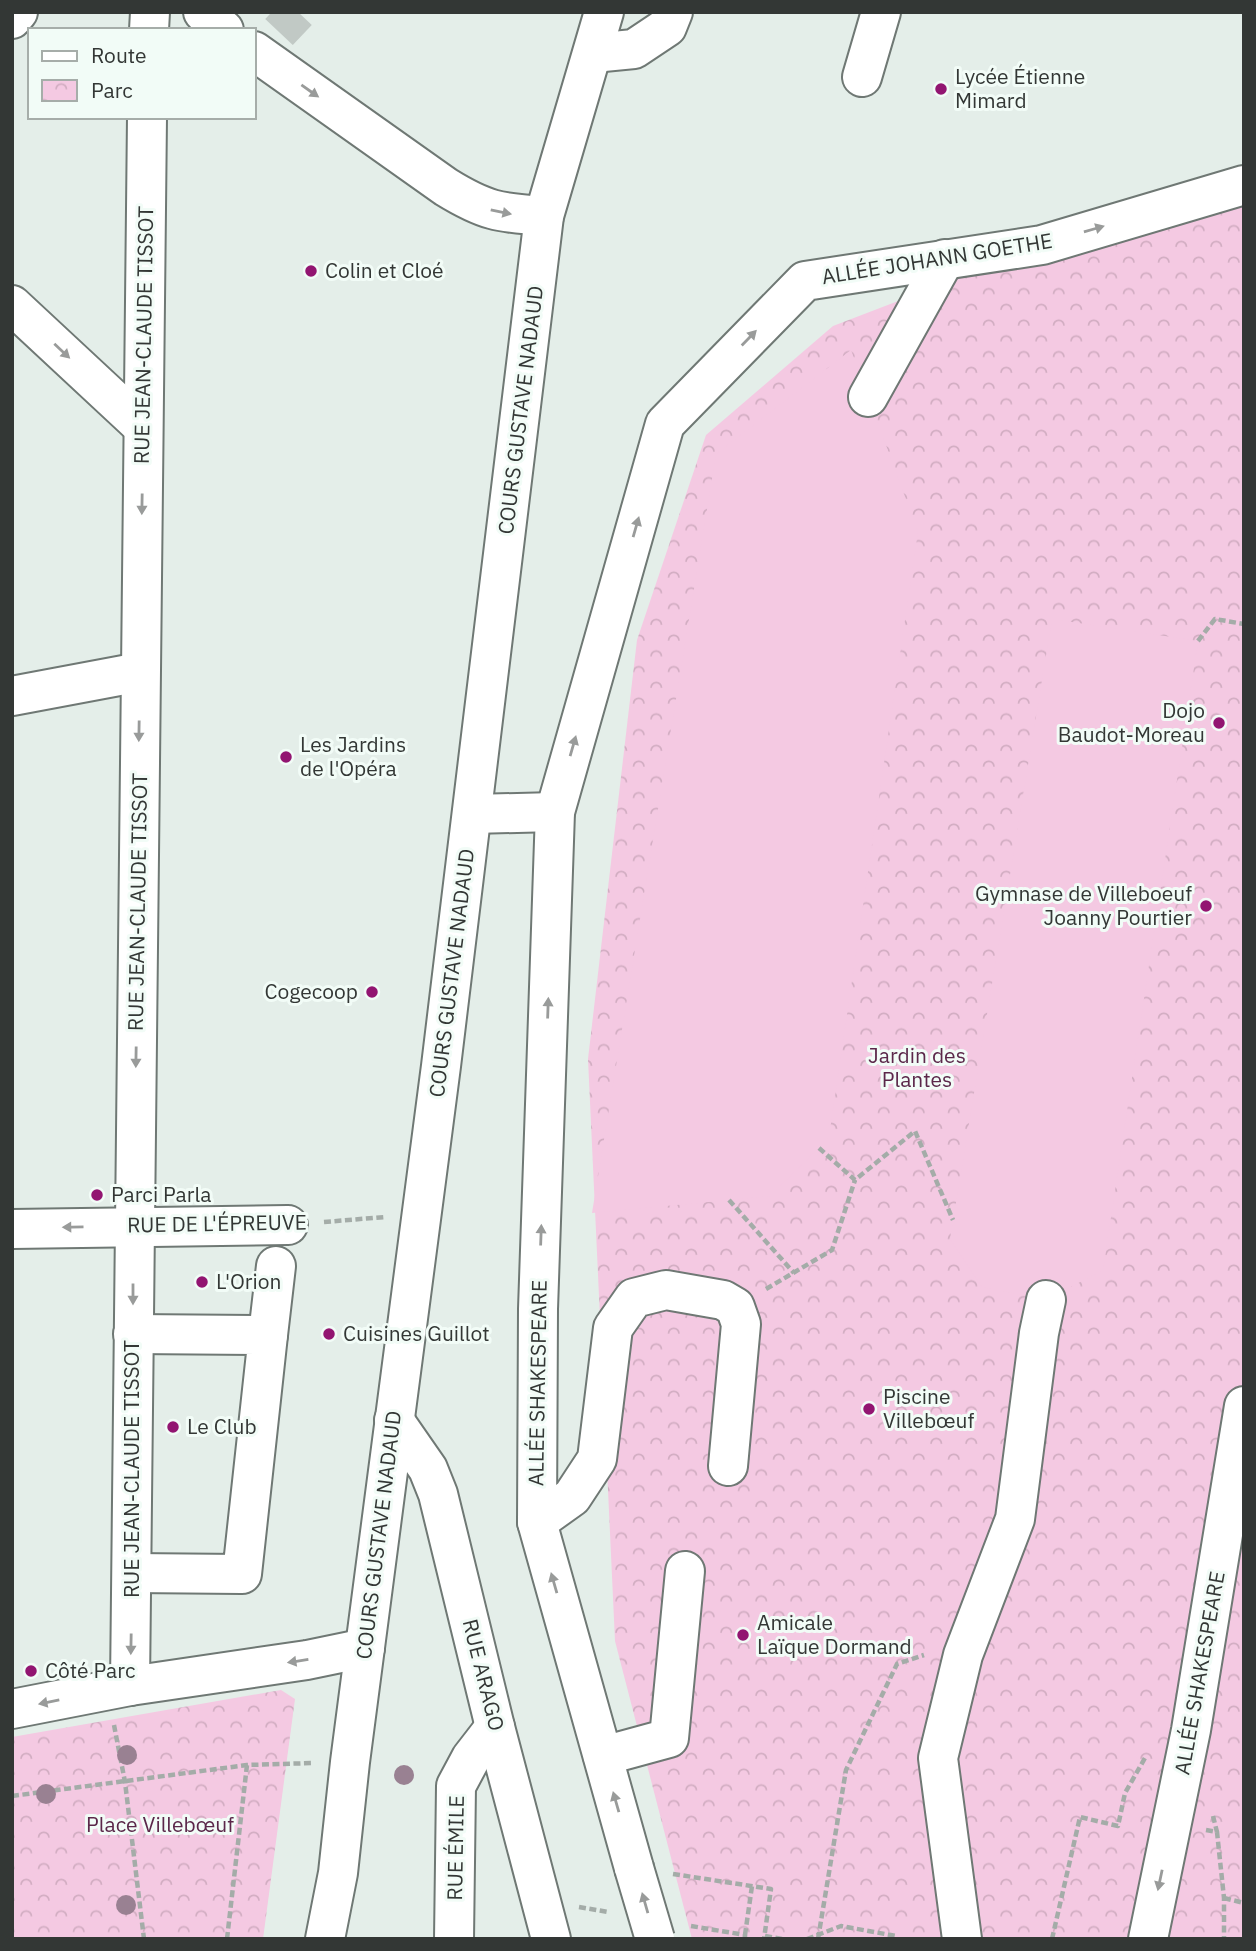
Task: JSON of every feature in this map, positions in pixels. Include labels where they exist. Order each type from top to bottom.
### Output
[{"type":"street","points":[[12,19],[18,12]]},
{"type":"street","points":[[203,12],[222,28]]},
{"type":"street","name":"COURS GUSTAVE NADAUD","points":[[325,1939],[338,1873],[472,814],[544,216],[604,12]]},
{"type":"street","points":[[593,53],[634,48],[667,27],[673,12]]},
{"type":"street","points":[[862,77],[881,12]]},
{"type":"street","points":[[264,46],[446,187],[475,205],[498,212],[544,216]]},
{"type":"street","name":"RUE JEAN-CLAUDE TISSOT","points":[[130,1686],[147,119]]},
{"type":"street","name":"ALLÉE JOHANN GOETHE","points":[[555,812],[665,424],[805,281],[1042,245],[1244,185]]},
{"type":"street","points":[[868,397],[945,259]]},
{"type":"street","points":[[12,305],[142,426]]},
{"type":"street","points":[[12,696],[140,672]]},
{"type":"street","points":[[472,814],[555,812]]},
{"type":"street","name":"ALLÉE SHAKESPEARE","points":[[555,812],[538,1309],[537,1522],[634,1868],[670,1932]]},
{"type":"street","name":"RUE DE L'ÉPREUVE","points":[[12,1229],[288,1224]]},
{"type":"street","points":[[132,1573],[242,1574],[276,1266]]},
{"type":"street","points":[[537,1522],[572,1497],[597,1460],[613,1328],[634,1298],[666,1290],[723,1300],[735,1307],[741,1324],[728,1466]]},
{"type":"street","points":[[962,1939],[938,1758],[963,1655],[1015,1519],[1039,1333],[1046,1300]]},
{"type":"street","points":[[133,1334],[268,1335]]},
{"type":"street","name":"ALLÉE SHAKESPEARE","points":[[1147,1939],[1191,1730],[1244,1406]]},
{"type":"street","name":"RUE ARAGO","points":[[394,1420],[428,1469],[438,1493],[495,1727],[551,1939]]},
{"type":"street","points":[[603,1756],[669,1738],[685,1571]]},
{"type":"street","points":[[12,1709],[130,1686],[307,1660],[365,1648]]},
{"type":"street","name":"RUE ÉMILE","points":[[454,1939],[456,1786],[471,1758],[495,1727]]},
{"type":"path","points":[[1198,641],[1215,619],[1244,624]]},
{"type":"path","points":[[735,1307],[832,1250],[855,1180],[915,1131],[953,1220]]},
{"type":"path","points":[[819,1148],[855,1180]]},
{"type":"path","points":[[729,1200],[794,1273]]},
{"type":"path","name":"RUE DE L'ÉPREUVE","points":[[288,1224],[421,1214]]},
{"type":"path","points":[[818,1936],[846,1770],[897,1664],[950,1646],[963,1655]]},
{"type":"path","points":[[117,1737],[144,1939]]},
{"type":"path","points":[[12,1796],[247,1765],[350,1762]]},
{"type":"path","points":[[227,1939],[247,1765]]},
{"type":"path","points":[[1052,1939],[1080,1817],[1118,1826],[1125,1793]]},
{"type":"path","points":[[1204,1829],[1217,1832],[1224,1898],[1224,1939]]},
{"type":"path","points":[[634,1868],[771,1889],[765,1938],[782,1939]]},
{"type":"path","points":[[670,1932],[745,1937],[752,1886]]},
{"type":"path","points":[[1224,1898],[1244,1903]]},
{"type":"path","points":[[578,1907],[613,1913]]},
{"type":"path","points":[[807,1939],[842,1926],[896,1936],[895,1939]]},
{"type":"green space","name":"Jardin des Plantes","points":[[1244,168],[1244,1939],[692,1939],[615,1641],[588,1059],[637,640],[706,435],[833,326]]},
{"type":"green space","points":[[851,350],[918,532],[829,1137],[771,1196],[592,1213],[716,454]]},
{"type":"green space","points":[[1052,619],[1198,641],[1103,1270],[1046,1300],[982,1287],[950,1239]]},
{"type":"green space","name":"Place Villebœuf","points":[[281,1690],[295,1699],[263,1939],[12,1939],[12,1737]]},
{"type":"tunnel","points":[[279,32],[298,12]]},
{"type":"place","name":"Lycée Étienne Mimard","points":[[941,89]]},
{"type":"place","name":"Colin et Cloé","points":[[311,271]]},
{"type":"place","name":"Dojo Baudot-Moreau","points":[[1219,723]]},
{"type":"place","name":"Les Jardins de l'Opéra","points":[[286,757]]},
{"type":"place","name":"Gymnase de Villeboeuf Joanny Pourtier","points":[[1206,906]]},
{"type":"place","name":"Cogecoop","points":[[372,992]]},
{"type":"place","name":"Parci Parla","points":[[97,1195]]},
{"type":"place","name":"L'Orion","points":[[202,1282]]},
{"type":"place","name":"Cuisines Guillot","points":[[329,1334]]},
{"type":"place","name":"Piscine Villebœuf","points":[[869,1409]]},
{"type":"place","name":"Le Club","points":[[173,1427]]},
{"type":"place","name":"Amicale Laïque Dormand","points":[[743,1635]]},
{"type":"place","name":"Côté Parc","points":[[31,1671]]}]
